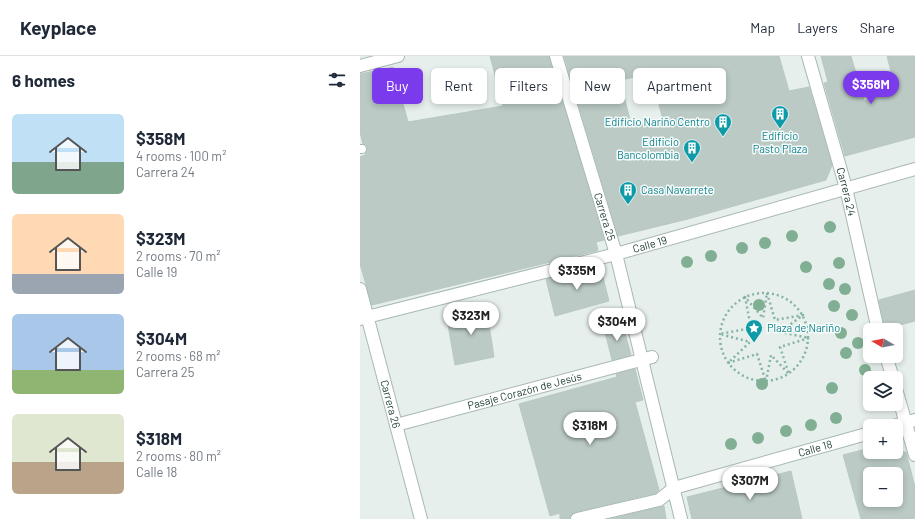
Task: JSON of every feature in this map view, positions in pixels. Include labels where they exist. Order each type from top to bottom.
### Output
[{"type":"street","points":[[360,66],[398,56]]},
{"type":"street","name":"Carrera 25","points":[[556,56],[647,358],[681,519]]},
{"type":"street","name":"Carrera 24","points":[[808,56],[846,188],[876,323]]},
{"type":"street","name":"Calle 19","points":[[364,318],[616,254],[915,169]]},
{"type":"street","name":"Carrera 26","points":[[360,289],[364,318],[396,425],[421,519]]},
{"type":"street","name":"Pasaje Corazón de Jesús","points":[[396,425],[647,358]]},
{"type":"street","points":[[903,404],[911,421],[915,455]]},
{"type":"street","name":"Calle 18","points":[[577,519],[660,500],[674,488],[863,434]]},
{"type":"path","points":[[745,297],[763,318],[767,293]]},
{"type":"path","points":[[767,293],[775,320],[803,315]]},
{"type":"path","points":[[767,293],[781,296],[794,304],[803,315],[809,338],[806,352],[799,364],[789,374],[778,380],[766,382],[752,380],[738,373],[728,363],[722,349],[720,334],[722,323],[728,312],[735,304],[745,297],[767,293]]},
{"type":"path","points":[[720,334],[751,328],[745,297]]},
{"type":"path","points":[[803,315],[780,332],[809,338]]},
{"type":"path","points":[[720,334],[750,342],[728,363]]},
{"type":"path","points":[[789,374],[780,347],[809,338]]},
{"type":"path","points":[[728,363],[758,354],[766,382]]},
{"type":"path","points":[[766,382],[771,355],[789,374]]},
{"type":"building","points":[[490,56],[549,56],[553,68],[495,68],[495,75]]},
{"type":"building","points":[[564,56],[779,56],[789,91],[809,87],[832,165],[826,180],[688,219],[618,236],[578,104],[625,104],[625,100],[632,128],[663,120],[659,104],[726,104],[726,68],[633,68],[633,77],[625,79],[625,68],[570,68],[570,76]]},
{"type":"building","points":[[821,56],[851,56],[864,101],[896,91],[887,56],[915,56],[915,137],[845,156],[824,83],[828,82]]},
{"type":"building","points":[[372,71],[372,104],[403,104],[408,122],[503,106],[502,104],[562,104],[562,99],[604,240],[596,242],[598,250],[372,305],[360,264],[360,157],[365,155],[367,146],[363,144],[360,132],[360,74]]},
{"type":"building","points":[[600,266],[609,301],[555,316],[546,279]]},
{"type":"building","points":[[915,290],[915,321],[903,324],[884,323],[879,300]]},
{"type":"building","points":[[486,305],[494,357],[455,365],[447,319]]},
{"type":"building","points":[[622,323],[631,355],[612,360],[604,328]]},
{"type":"building","points":[[635,369],[643,400],[635,402],[659,490],[656,493],[575,512],[572,514],[570,519],[560,519],[560,513],[550,516],[519,404],[617,377],[616,374]]},
{"type":"building","points":[[863,450],[863,459],[903,459],[903,452],[906,452],[915,487],[915,519],[861,519],[843,455]]},
{"type":"building","points":[[791,471],[802,519],[692,519],[687,497]]},
{"type":"building","points":[[664,506],[666,519],[610,519],[661,507]]},
{"type":"place","name":"Edificio Pasto Plaza","points":[[780,129]]},
{"type":"place","name":"Edificio Nariño Centro","points":[[723,137]]},
{"type":"place","name":"Edificio Bancolombia","points":[[692,163]]},
{"type":"place","name":"Casa Navarrete","points":[[628,205]]},
{"type":"place","name":"Plaza de Nariño","points":[[754,343]]}]
